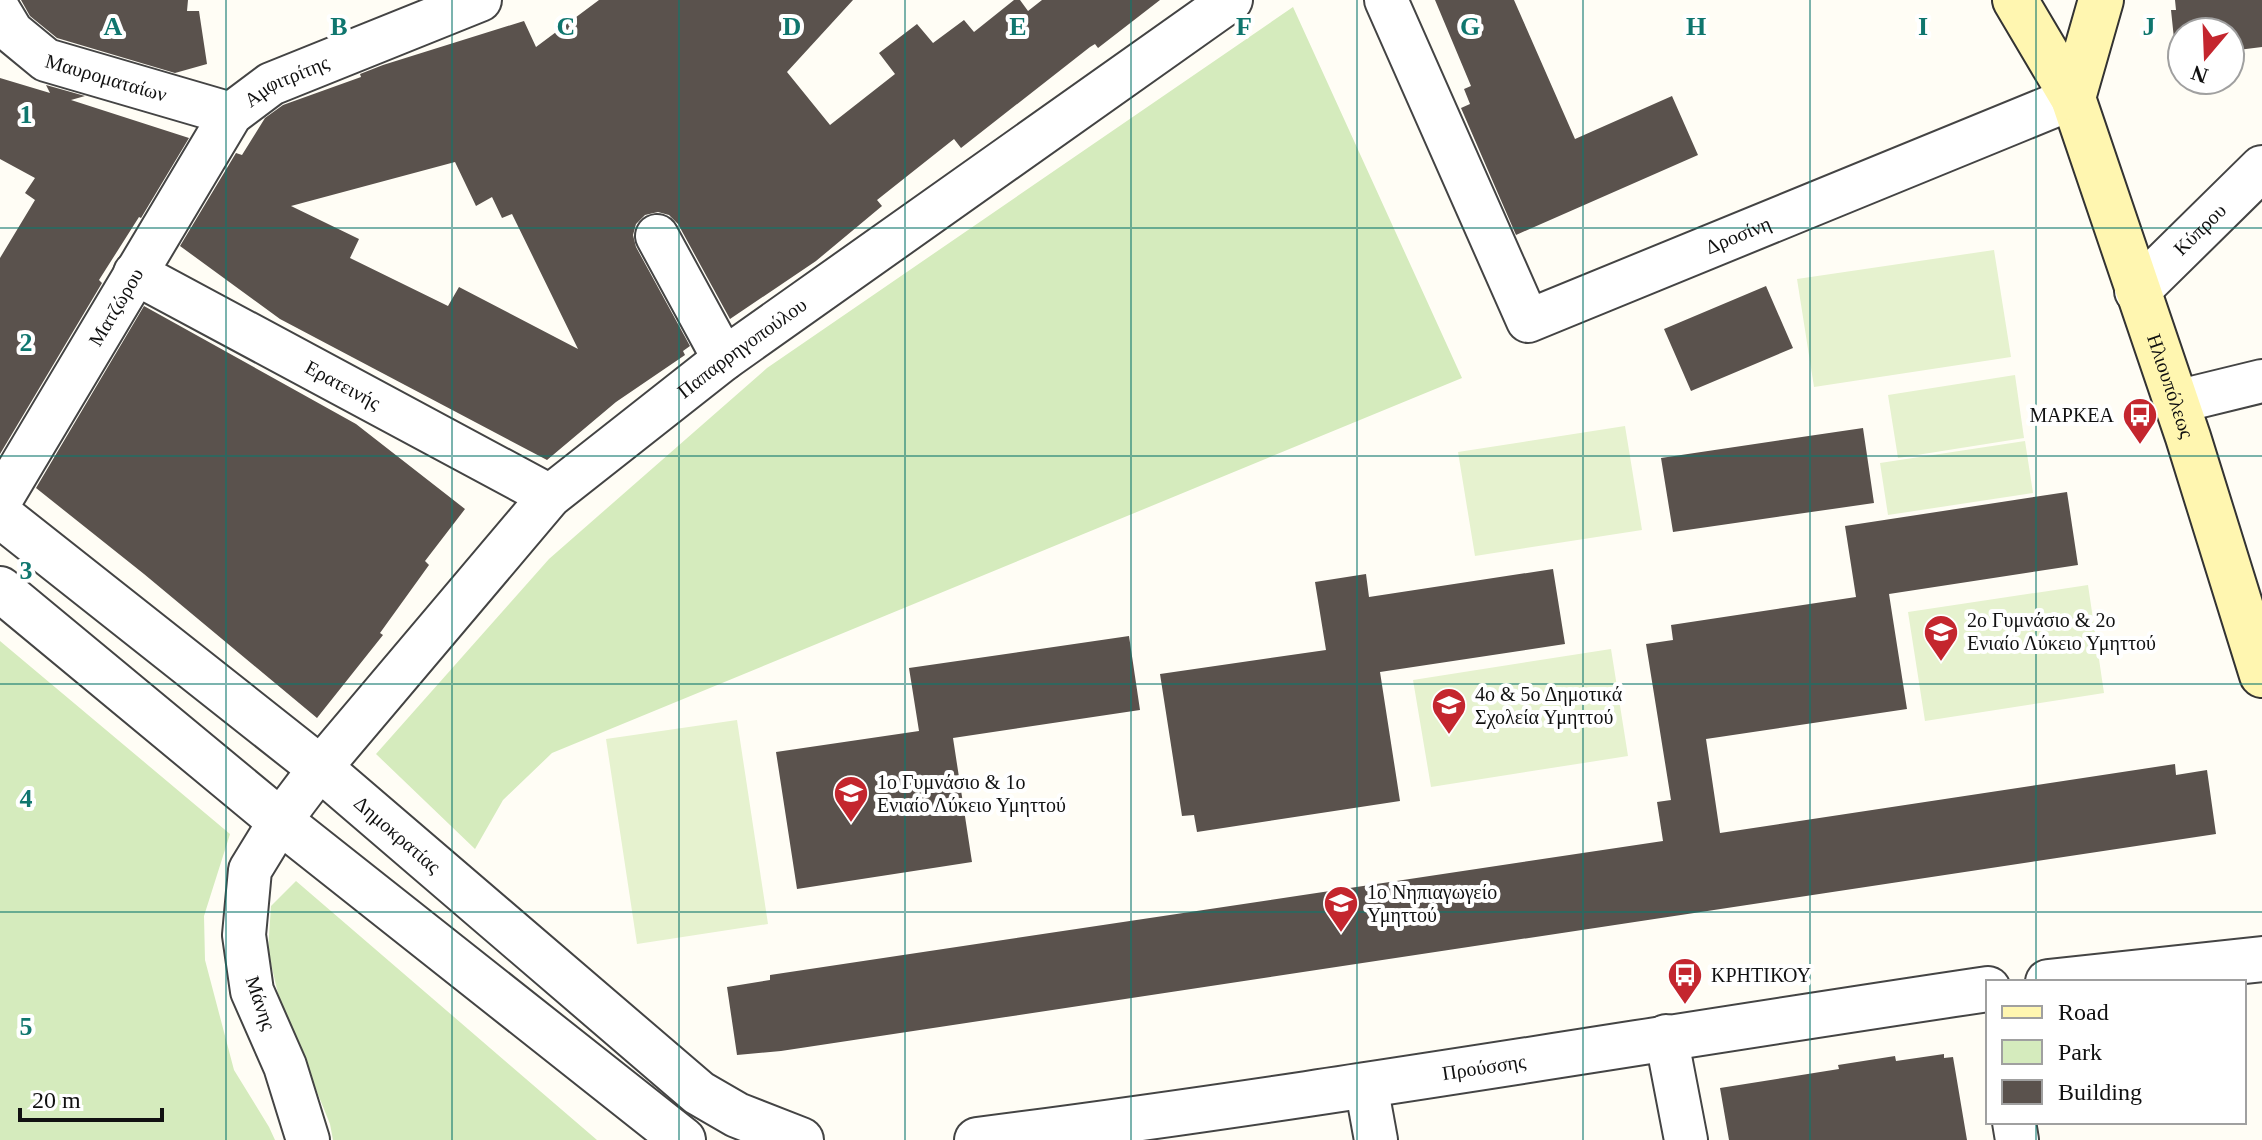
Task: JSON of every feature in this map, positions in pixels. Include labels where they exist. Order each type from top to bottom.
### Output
[{"type":"main road","name":"Ηλιουπόλεως","points":[[2015,0],[2073,98],[2176,402],[2262,675]]},
{"type":"main road","points":[[2073,98],[2101,0]]},
{"type":"street","name":"Αμφιτρίτης","points":[[231,114],[271,84],[480,0]]},
{"type":"street","name":"Παπαρρηγοπούλου","points":[[320,768],[550,496],[724,359],[1231,0]]},
{"type":"street","name":"Δροσίνη","points":[[1386,0],[1528,321],[2073,98]]},
{"type":"street","points":[[1412,0],[1488,190],[1475,198]]},
{"type":"street","name":"Μαυροματαίων","points":[[0,12],[12,32],[46,60],[231,114]]},
{"type":"street","name":"Ματζώρου","points":[[0,501],[231,114]]},
{"type":"street","name":"Κύπρου","points":[[2137,291],[2262,168]]},
{"type":"street","points":[[657,236],[724,359]]},
{"type":"street","name":"Ερατεινής","points":[[135,273],[550,496]]},
{"type":"street","points":[[2176,402],[2262,381]]},
{"type":"street","name":"Δημοκρατίας","points":[[0,515],[320,768],[699,1093],[737,1115],[801,1140]]},
{"type":"street","points":[[0,589],[280,821],[683,1140]]},
{"type":"street","name":"Μάνης","points":[[308,1140],[285,1066],[252,991],[244,935],[250,870],[280,821],[320,768]]},
{"type":"street","points":[[2067,980],[2262,959]]},
{"type":"street","name":"Προύσσης","points":[[977,1140],[1086,1133],[1666,1036],[1986,989]]},
{"type":"street","points":[[1666,1036],[1686,1140]]},
{"type":"street","points":[[1366,1085],[1376,1140]]},
{"type":"green space","points":[[1293,7],[1462,378],[552,753],[503,800],[475,849],[376,754],[549,559],[767,368]]},
{"type":"green space","points":[[1994,250],[2011,357],[1814,387],[1797,279]]},
{"type":"green space","points":[[2015,375],[2024,438],[1898,458],[1888,395]]},
{"type":"green space","points":[[1625,426],[1642,530],[1475,556],[1458,452]]},
{"type":"green space","points":[[2025,441],[2033,493],[1888,515],[1880,463]]},
{"type":"green space","points":[[2088,585],[2104,693],[1925,721],[1908,612]]},
{"type":"green space","points":[[0,641],[230,834],[204,916],[205,960],[234,1070],[275,1140],[0,1140]]},
{"type":"green space","points":[[1611,649],[1628,756],[1431,787],[1413,680]]},
{"type":"green space","points":[[737,720],[768,924],[637,944],[606,739]]},
{"type":"green space","points":[[296,881],[597,1140],[333,1140],[330,1124],[279,998],[268,951],[271,906]]},
{"type":"building","points":[[21,0],[188,0],[187,11],[199,11],[207,64],[175,73],[57,38],[30,16]]},
{"type":"building","points":[[599,0],[853,0],[787,72],[830,125],[895,74],[879,53],[917,24],[933,43],[964,20],[974,32],[1014,0],[1020,0],[1028,11],[1042,0],[1160,0],[1098,48],[1095,44],[1090,47],[961,148],[954,139],[877,200],[882,206],[816,261],[730,319],[678,224],[669,215],[658,212],[645,215],[636,224],[633,235],[636,247],[690,346],[683,351],[685,355],[616,402],[547,460],[280,319],[180,246],[236,153],[242,155],[265,118],[283,105],[361,77],[360,74],[383,65],[524,21],[536,47]],"holes":[[[455,162],[476,206],[492,197],[502,218],[512,214],[578,349],[459,287],[448,306],[350,258],[359,239],[291,206]]]},
{"type":"building","points":[[1435,0],[1514,0],[1575,139],[1672,96],[1698,155],[1516,235],[1461,108],[1470,104],[1464,89],[1471,86]]},
{"type":"building","points":[[2175,0],[2262,0],[2262,47],[2246,49],[2246,16],[2172,16],[2171,10],[2176,10]]},
{"type":"building","points":[[0,78],[50,93],[46,85],[85,96],[71,100],[189,138],[99,280],[102,283],[0,454],[0,258],[35,200],[25,193],[35,178],[0,159]]},
{"type":"building","points":[[1766,286],[1793,348],[1691,391],[1664,329]]},
{"type":"building","points":[[144,306],[356,424],[465,509],[425,561],[429,565],[380,633],[383,635],[317,718],[36,488]]},
{"type":"building","points":[[1863,428],[1874,503],[1673,532],[1661,458]]},
{"type":"building","points":[[2067,492],[2078,565],[1889,594],[1907,709],[1706,739],[1720,833],[2175,764],[2176,775],[2207,770],[2216,834],[781,1051],[737,1055],[727,987],[770,980],[770,975],[1663,841],[1657,802],[1671,800],[1646,644],[1673,640],[1671,625],[1856,597],[1845,526]]},
{"type":"building","points":[[1553,569],[1565,644],[1380,672],[1400,801],[1197,832],[1194,815],[1182,816],[1160,674],[1326,650],[1315,582],[1366,574],[1369,597]]},
{"type":"building","points":[[1129,636],[1140,710],[953,738],[972,862],[797,889],[776,752],[919,731],[909,668]]},
{"type":"building","points":[[1944,1054],[1944,1058],[1953,1057],[1967,1140],[1729,1140],[1720,1088],[1839,1069],[1838,1065],[1895,1056],[1896,1061]]},
{"type":"place","name":"ΜΑΡΚΕΑ","points":[[2140,446]]},
{"type":"place","name":"2ο Γυμνάσιο & 2ο Ενιαίο Λύκειο Υμηττού","points":[[1941,663]]},
{"type":"place","name":"4ο & 5ο Δημοτικά Σχολεία Υμηττού","points":[[1449,736]]},
{"type":"place","name":"1ο Γυμνάσιο & 1ο Ενιαίο Λύκειο Υμηττού","points":[[851,824]]},
{"type":"place","name":"1ο Νηπιαγωγείο Υμηττού","points":[[1341,934]]},
{"type":"place","name":"ΚΡΗΤΙΚΟΥ","points":[[1685,1006]]}]
